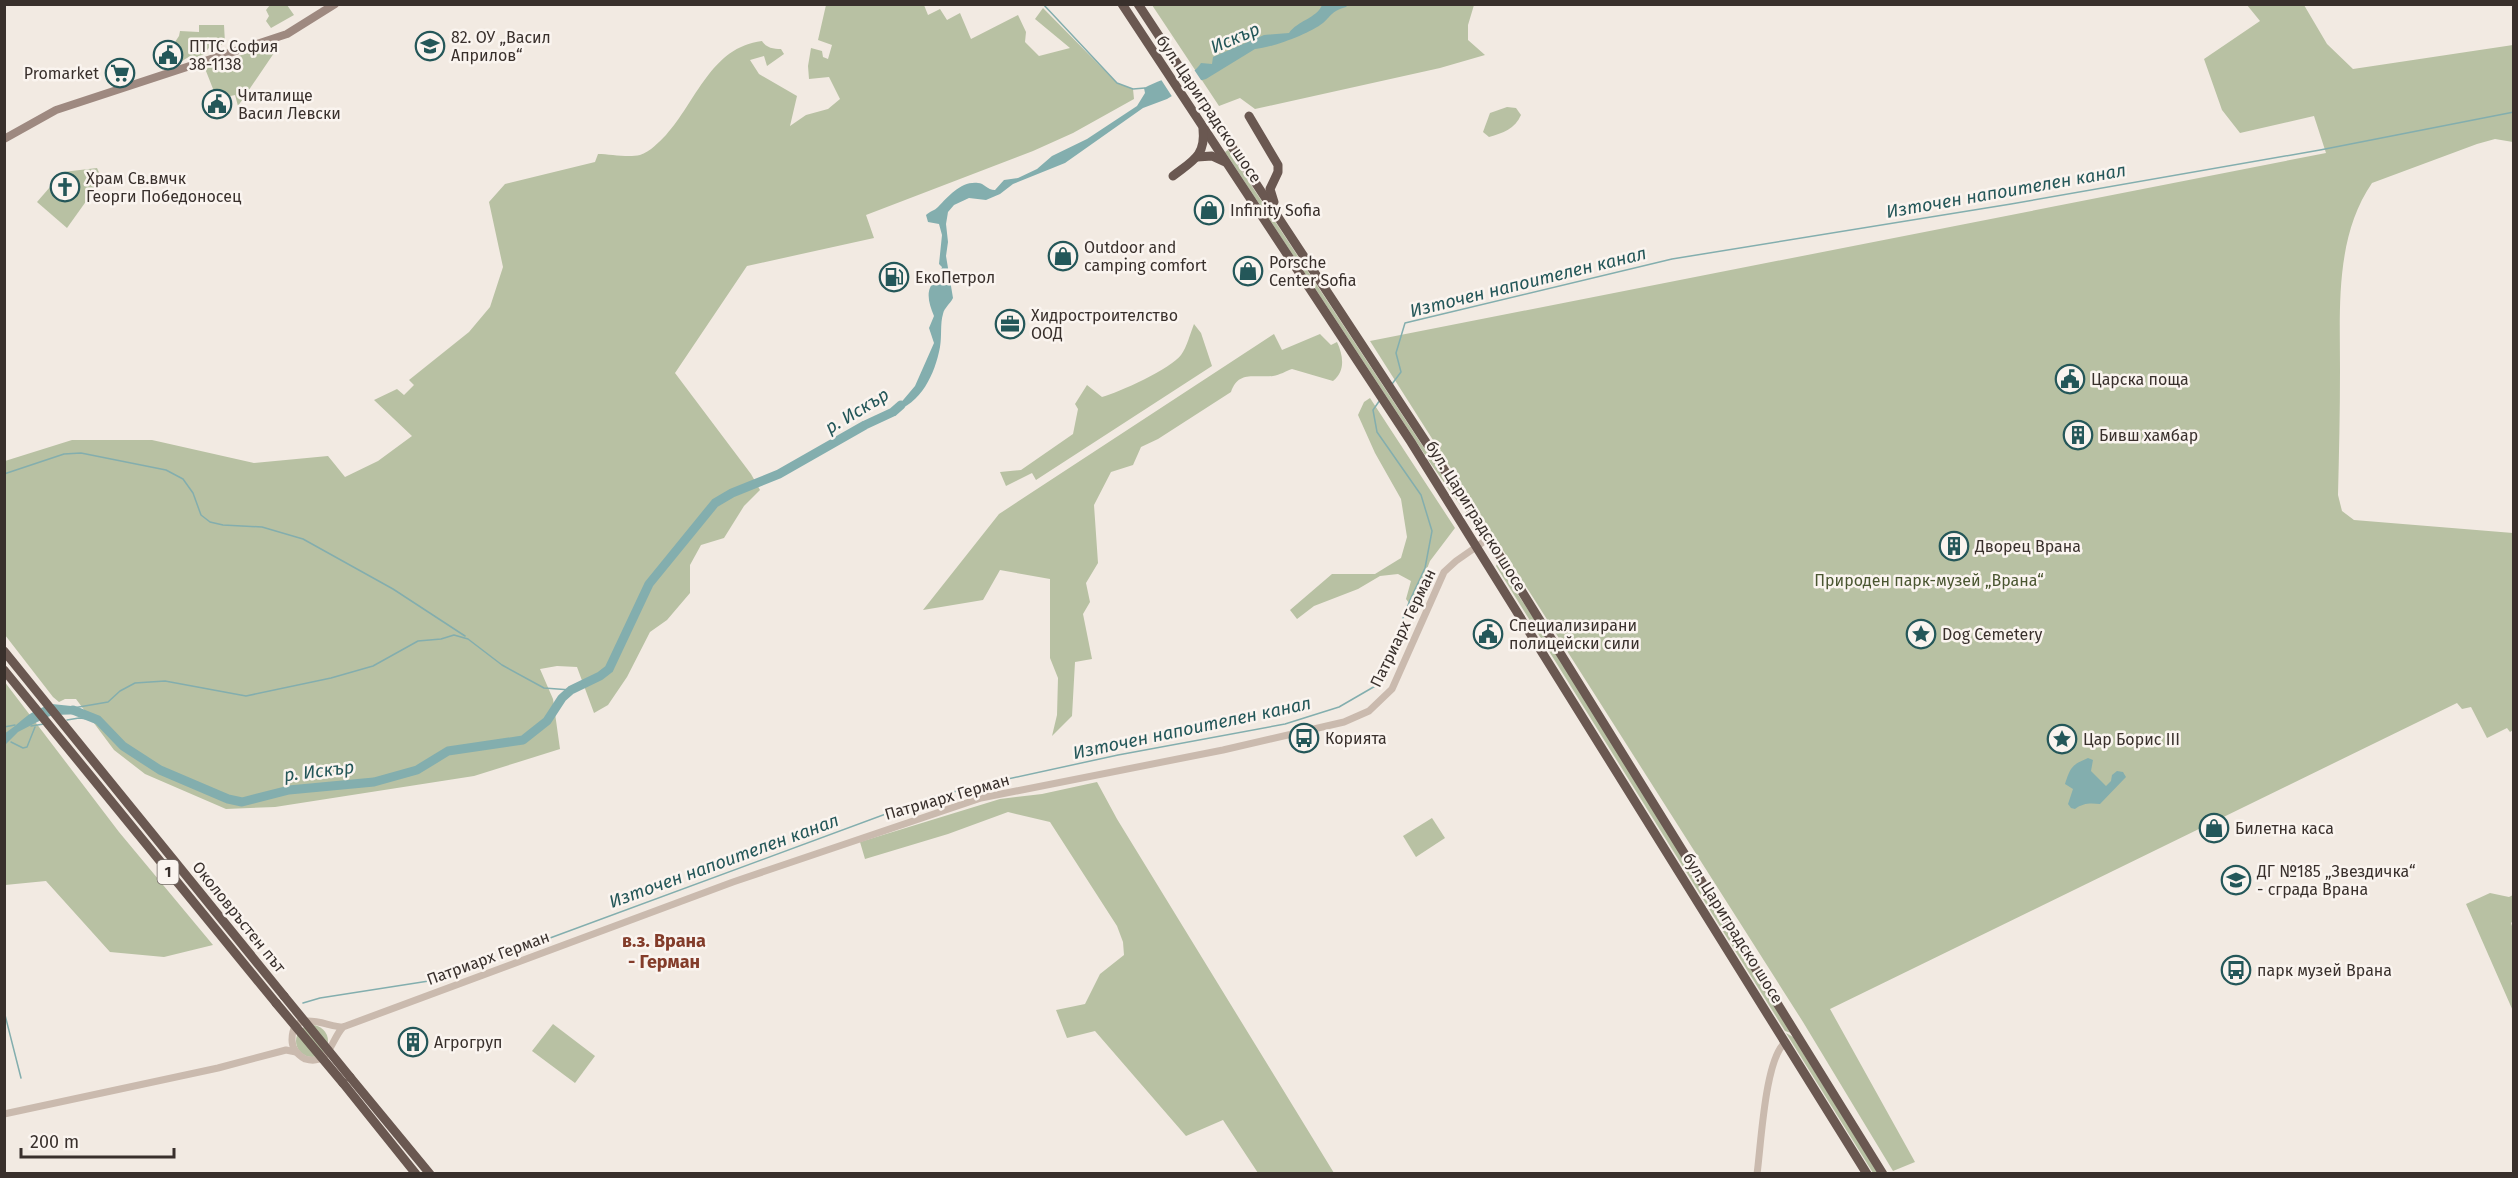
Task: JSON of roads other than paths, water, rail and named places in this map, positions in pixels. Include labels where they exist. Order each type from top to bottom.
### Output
[{"type":"highway","name":"бул. Цариградско шосе","points":[[1122,4],[1394,414],[1867,1173]]},
{"type":"highway","name":"бул. Цариградско шосе","points":[[1138,4],[1489,538],[1884,1173]]},
{"type":"highway","points":[[1248,116],[1278,165],[1271,195],[1287,229]]},
{"type":"highway","points":[[1173,176],[1197,157],[1204,145],[1203,127]]},
{"type":"highway","points":[[1197,157],[1212,156],[1226,162]]},
{"type":"highway","points":[[1240,158],[1261,179],[1273,180]]},
{"type":"highway","name":"Околовръстен път","points":[[4,651],[284,996],[415,1173]]},
{"type":"highway","name":"Околовръстен път","points":[[4,670],[276,1003],[431,1173]]},
{"type":"main road","points":[[4,139],[56,110],[287,34],[335,4]]},
{"type":"street","name":"Патриарх Герман","points":[[343,1028],[733,882],[981,798],[1213,752],[1344,723],[1369,711],[1392,689],[1444,572],[1489,538]]},
{"type":"street","points":[[286,1050],[292,1042],[295,1030],[303,1022],[315,1020],[343,1028]]},
{"type":"street","points":[[326,1025],[333,1039]]},
{"type":"street","points":[[4,1114],[218,1068],[286,1050],[296,1052],[305,1059],[320,1059],[330,1051],[333,1039],[343,1028]]},
{"type":"street","points":[[292,1042],[296,1052]]},
{"type":"street","points":[[1757,1173],[1771,1071],[1778,1048],[1786,1042]]},
{"type":"water","points":[[1322,5],[1348,5],[1335,11],[1309,32],[1255,49],[1206,79],[1195,82],[1167,99],[1143,108],[1065,163],[1013,184],[1000,194],[986,200],[969,198],[954,205],[948,212],[946,224],[948,242],[946,256],[953,298],[943,314],[938,357],[919,395],[903,408],[893,412],[915,386],[934,343],[929,328],[934,316],[930,305],[929,290],[939,278],[942,267],[939,264],[942,235],[939,224],[928,222],[926,215],[966,184],[980,183],[995,190],[1004,180],[1018,178],[1037,169],[1052,156],[1087,139],[1137,106],[1145,93],[1144,88],[1162,80],[1193,72],[1201,63],[1212,64],[1213,57],[1264,35],[1289,33],[1316,13]]},
{"type":"water","points":[[52,704],[71,706],[85,714],[53,715],[45,718],[18,732],[5,745],[4,734],[31,713]]},
{"type":"water","points":[[2088,758],[2093,760],[2091,771],[2106,786],[2117,771],[2123,772],[2126,777],[2100,804],[2071,808],[2068,804],[2073,789],[2065,784],[2073,767]]},
{"type":"waterway","points":[[1043,4],[1117,83],[1133,89],[1145,88]]},
{"type":"waterway","name":"Източен напоителен канал","points":[[1392,384],[1401,372],[1396,353],[1405,323],[1672,259],[2011,204],[2320,150],[2514,112]]},
{"type":"waterway","name":"Източен напоителен канал","points":[[550,938],[929,798],[1118,755],[1285,724],[1339,707],[1377,685],[1425,568],[1432,531],[1421,495],[1377,432],[1373,410],[1380,400]]},
{"type":"waterway","name":"р. Искър","points":[[73,710],[98,720],[123,746],[160,770],[228,799],[242,802],[289,790],[374,782],[417,770],[448,751],[523,740],[547,721],[562,698],[571,690],[609,669],[649,584],[715,503],[732,493],[779,474],[865,425],[893,412],[901,405]]},
{"type":"waterway","points":[[4,474],[64,454],[81,453],[166,470],[183,479],[193,493],[201,515],[210,522],[262,527],[303,539],[393,589],[465,636]]},
{"type":"waterway","name":"р. Искър","points":[[73,708],[108,702],[120,691],[135,683],[165,681],[246,696],[331,678],[373,666],[418,641],[441,639],[454,635],[468,639],[502,665],[544,688],[571,690]]},
{"type":"waterway","points":[[67,720],[79,718],[98,720]]},
{"type":"waterway","points":[[31,726],[44,724]]},
{"type":"waterway","points":[[4,727],[15,725]]},
{"type":"waterway","points":[[11,742],[23,748],[27,747],[35,727]]},
{"type":"waterway","name":"Източен напоителен канал","points":[[303,1003],[320,998],[448,978],[486,962]]},
{"type":"waterway","points":[[4,1011],[21,1078]]},
{"type":"place","name":"82. ОУ „Васил Априлов“","points":[[430,46]]},
{"type":"place","name":"ПТТС София 38-1138","points":[[168,55]]},
{"type":"place","name":"Promarket","points":[[120,73]]},
{"type":"place","name":"Читалище Васил Левски","points":[[217,104]]},
{"type":"place","name":"Храм Св.вмчк Георги Победоносец","points":[[65,187]]},
{"type":"place","name":"Infinity Sofia","points":[[1209,210]]},
{"type":"place","name":"Outdoor and camping comfort","points":[[1063,256]]},
{"type":"place","name":"Porsche Center Sofia","points":[[1248,271]]},
{"type":"place","name":"ЕкоПетрол","points":[[894,277]]},
{"type":"place","name":"Хидростроителство ООД","points":[[1010,324]]},
{"type":"place","name":"Царска поща","points":[[2070,379]]},
{"type":"place","name":"Бивш хамбар","points":[[2078,435]]},
{"type":"place","name":"Дворец Врана","points":[[1954,546]]},
{"type":"place","name":"Специализирани полицейски сили","points":[[1488,634]]},
{"type":"place","name":"Dog Cemetery","points":[[1921,634]]},
{"type":"place","name":"Корията","points":[[1304,738]]},
{"type":"place","name":"Цар Борис III","points":[[2062,739]]},
{"type":"place","name":"Билетна каса","points":[[2214,828]]},
{"type":"place","name":"ДГ №185 „Звездичка“ - сграда Врана","points":[[2236,880]]},
{"type":"place","name":"парк музей Врана","points":[[2236,970]]},
{"type":"place","name":"Агрогруп","points":[[413,1042]]},
{"type":"district","name":"в.з. Врана - Герман","points":[[664,951]]},
{"type":"water label","name":"Искър","points":[[1235,38]]},
{"type":"park label","name":"Природен парк-музей „Врана“","points":[[1929,580]]}]
